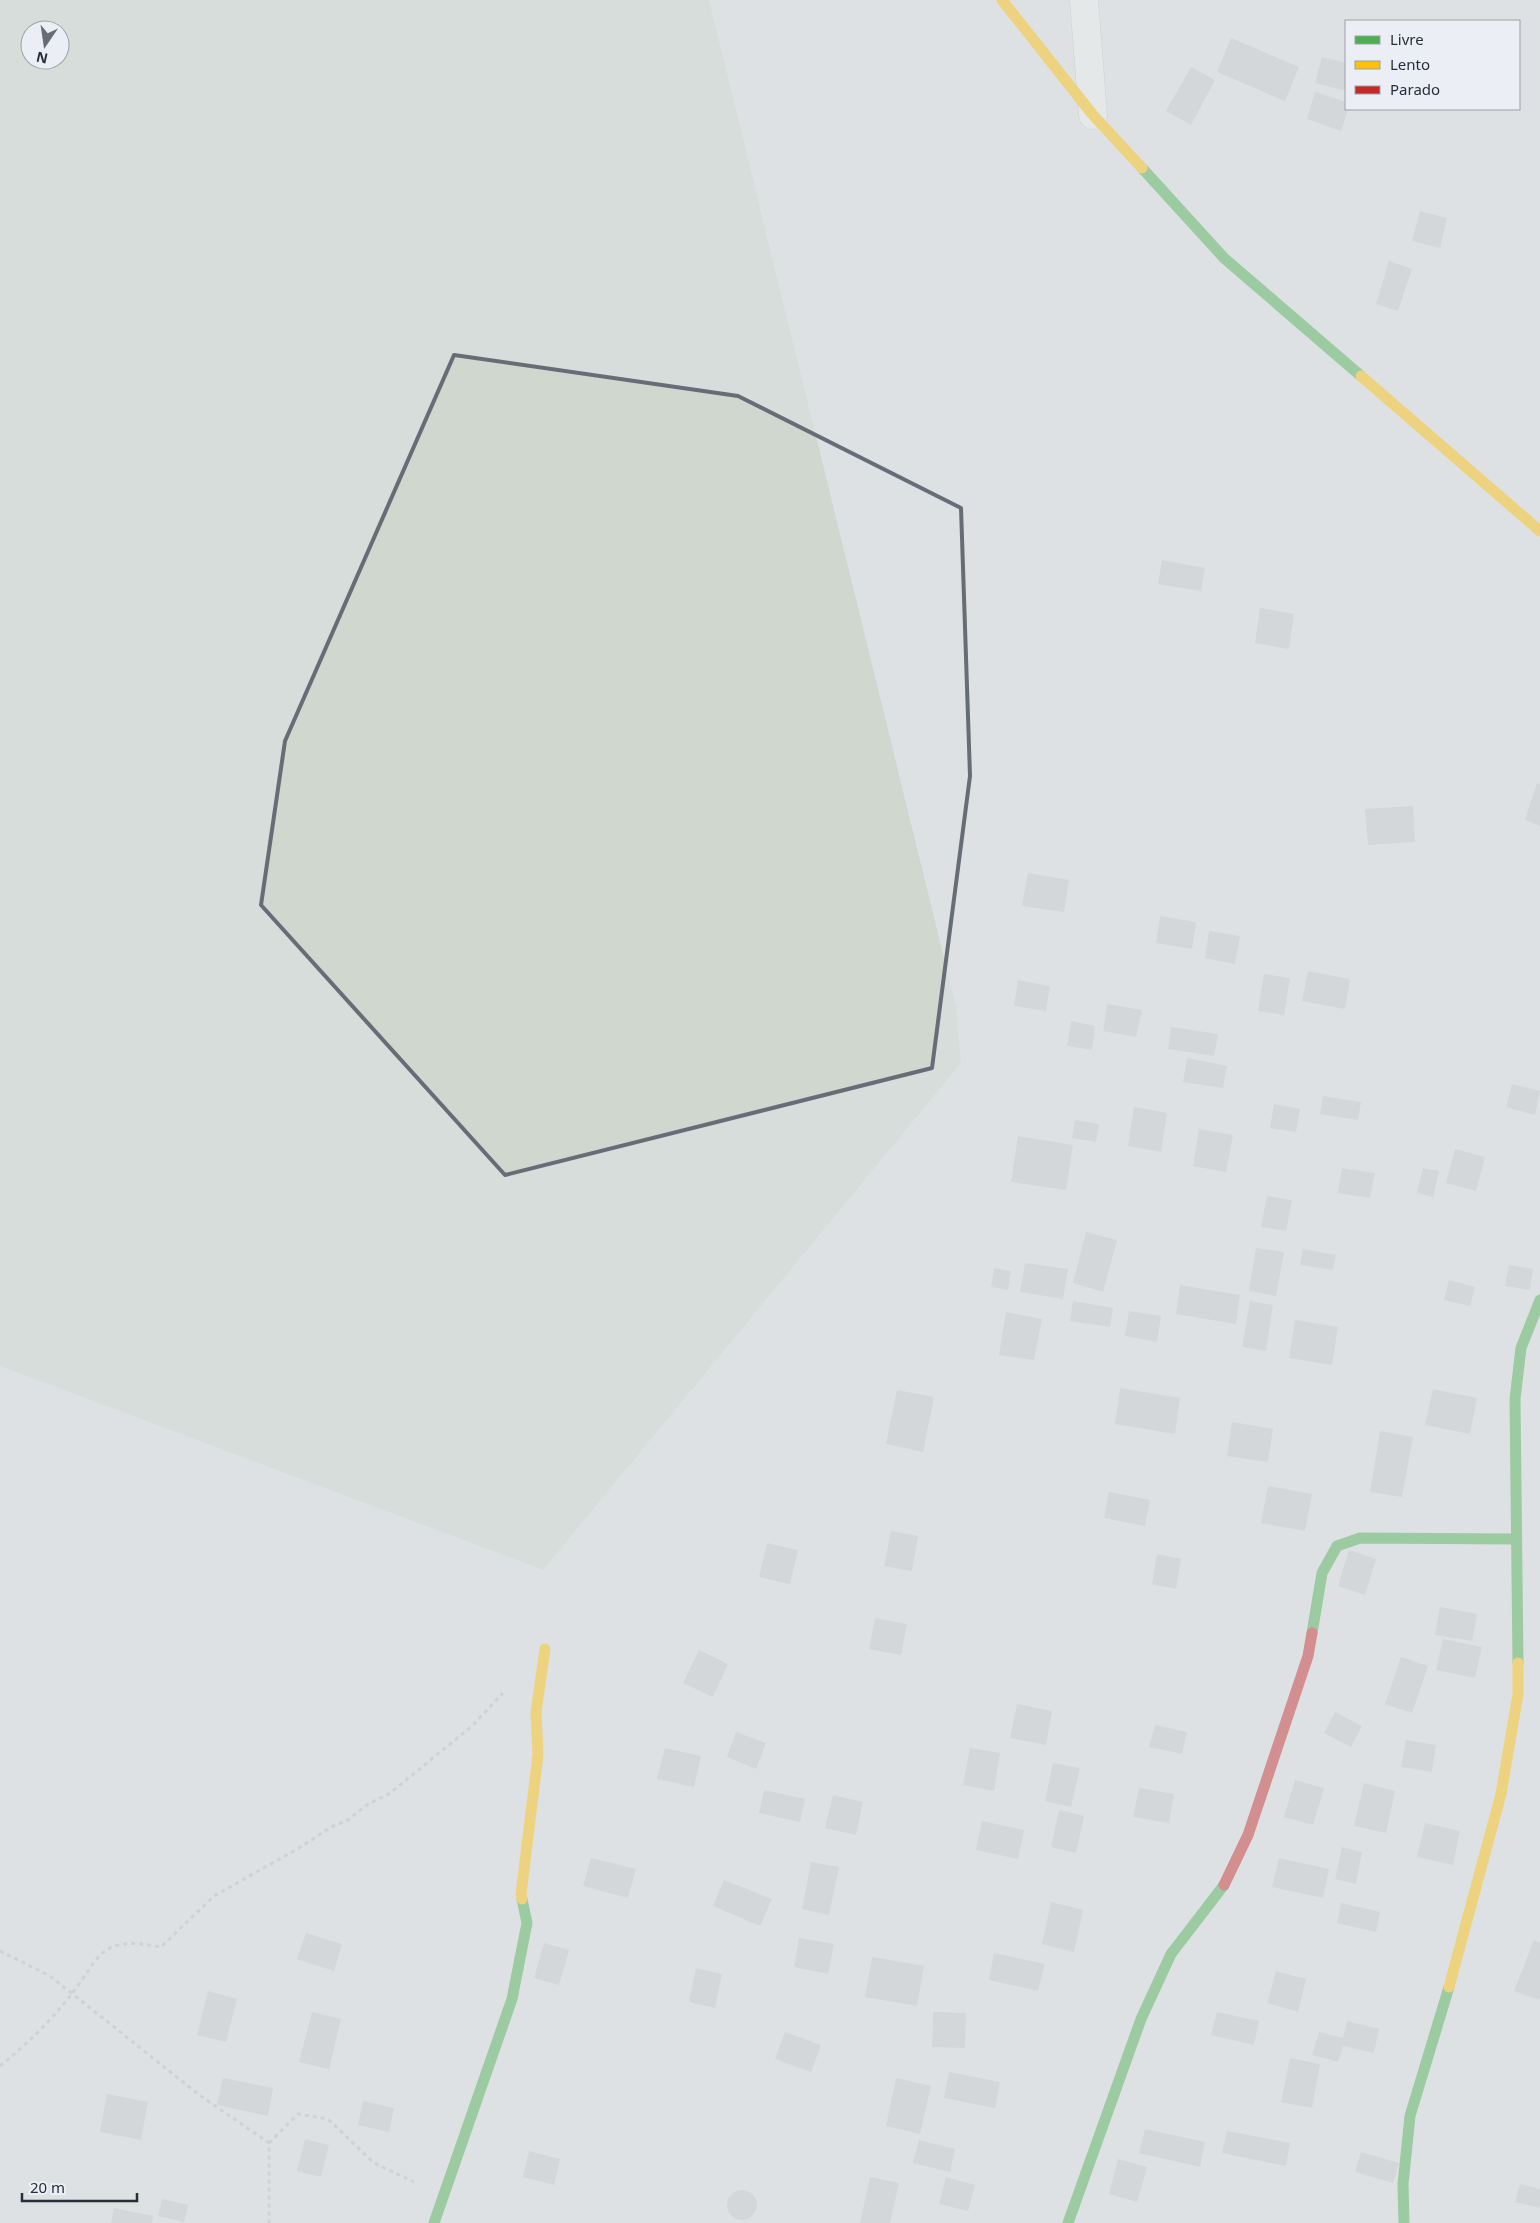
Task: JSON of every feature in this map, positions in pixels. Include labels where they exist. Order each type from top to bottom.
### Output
[{"type":"street","points":[[1002,0],[1093,115],[1224,258],[1540,531]]},
{"type":"street","points":[[1084,0],[1093,115]]},
{"type":"street","points":[[1404,2223],[1403,2184],[1410,2116],[1438,2028],[1501,1794],[1518,1694],[1515,1399],[1521,1348],[1540,1300]]},
{"type":"street","points":[[1068,2223],[1144,2011],[1171,1954],[1223,1887],[1248,1835],[1308,1656],[1322,1573],[1337,1546],[1360,1538],[1515,1539]]},
{"type":"street","points":[[434,2223],[512,1999],[527,1923],[521,1894],[538,1755],[536,1712],[545,1649]]},
{"type":"path","points":[[0,2066],[37,2034],[73,1994],[96,1960],[111,1947],[142,1943],[161,1947],[214,1896],[331,1827],[348,1820],[368,1804],[389,1794],[472,1726],[509,1686]]},
{"type":"path","points":[[0,1951],[50,1976],[198,2094],[269,2143]]},
{"type":"path","points":[[269,2223],[269,2143],[298,2114],[328,2118],[374,2164],[443,2195]]},
{"type":"highlighted area","points":[[454,355],[738,396],[961,508],[970,776],[932,1068],[505,1175],[261,905],[285,741]]},
{"type":"shaded area","points":[[0,0],[709,0],[956,1007],[961,1063],[543,1570],[0,1366]]},
{"type":"building","points":[[1231,38],[1299,67],[1285,101],[1217,72]]},
{"type":"building","points":[[1322,57],[1345,63],[1345,91],[1315,83]]},
{"type":"building","points":[[1191,67],[1215,80],[1191,125],[1166,111]]},
{"type":"building","points":[[1315,92],[1345,102],[1345,110],[1348,110],[1341,131],[1307,119]]},
{"type":"building","points":[[1420,211],[1447,218],[1440,248],[1412,241]]},
{"type":"building","points":[[1389,261],[1412,269],[1398,311],[1376,304]]},
{"type":"building","points":[[1162,560],[1205,568],[1201,591],[1158,584]]},
{"type":"building","points":[[1260,608],[1294,614],[1289,649],[1255,643]]},
{"type":"building","points":[[1537,783],[1540,784],[1540,826],[1525,820]]},
{"type":"building","points":[[1413,806],[1415,842],[1368,845],[1365,809]]},
{"type":"building","points":[[1028,873],[1069,880],[1064,912],[1022,906]]},
{"type":"building","points":[[1160,916],[1196,922],[1192,949],[1156,943]]},
{"type":"building","points":[[1209,931],[1240,936],[1235,964],[1205,958]]},
{"type":"building","points":[[1308,971],[1350,979],[1345,1009],[1302,1001]]},
{"type":"building","points":[[1264,974],[1290,978],[1284,1015],[1258,1011]]},
{"type":"building","points":[[1018,980],[1050,986],[1046,1011],[1014,1006]]},
{"type":"building","points":[[1107,1004],[1142,1010],[1136,1037],[1103,1031]]},
{"type":"building","points":[[1071,1021],[1095,1026],[1092,1050],[1067,1046]]},
{"type":"building","points":[[1171,1027],[1218,1034],[1214,1056],[1168,1049]]},
{"type":"building","points":[[1187,1058],[1227,1066],[1223,1088],[1183,1082]]},
{"type":"building","points":[[1512,1084],[1540,1091],[1535,1115],[1506,1107]]},
{"type":"building","points":[[1323,1096],[1361,1102],[1358,1120],[1320,1114]]},
{"type":"building","points":[[1274,1104],[1300,1109],[1296,1132],[1270,1128]]},
{"type":"building","points":[[1134,1107],[1167,1113],[1161,1152],[1128,1146]]},
{"type":"building","points":[[1075,1120],[1099,1124],[1096,1142],[1072,1138]]},
{"type":"building","points":[[1199,1129],[1233,1135],[1226,1172],[1193,1166]]},
{"type":"building","points":[[1018,1136],[1073,1145],[1066,1190],[1011,1182]]},
{"type":"building","points":[[1455,1149],[1485,1157],[1476,1191],[1446,1183]]},
{"type":"building","points":[[1342,1168],[1375,1173],[1370,1198],[1338,1193]]},
{"type":"building","points":[[1423,1168],[1439,1171],[1433,1197],[1417,1193]]},
{"type":"building","points":[[1267,1196],[1292,1200],[1286,1231],[1261,1227]]},
{"type":"building","points":[[1086,1232],[1117,1240],[1103,1292],[1073,1283]]},
{"type":"building","points":[[1256,1248],[1284,1252],[1276,1296],[1249,1291]]},
{"type":"building","points":[[1303,1249],[1336,1255],[1333,1270],[1300,1265]]},
{"type":"building","points":[[1025,1263],[1068,1269],[1063,1299],[1020,1292]]},
{"type":"building","points":[[1509,1265],[1533,1269],[1530,1290],[1505,1286]]},
{"type":"building","points":[[994,1268],[1011,1271],[1008,1290],[991,1287]]},
{"type":"building","points":[[1449,1280],[1475,1287],[1470,1306],[1444,1300]]},
{"type":"building","points":[[1180,1285],[1240,1295],[1236,1324],[1176,1314]]},
{"type":"building","points":[[1073,1301],[1113,1308],[1110,1327],[1070,1321]]},
{"type":"building","points":[[1250,1301],[1273,1305],[1266,1351],[1242,1347]]},
{"type":"building","points":[[1129,1311],[1161,1316],[1157,1342],[1125,1336]]},
{"type":"building","points":[[1006,1312],[1042,1319],[1034,1360],[999,1355]]},
{"type":"building","points":[[1295,1320],[1338,1327],[1332,1365],[1289,1358]]},
{"type":"building","points":[[1120,1388],[1180,1398],[1175,1434],[1115,1424]]},
{"type":"building","points":[[1433,1389],[1477,1398],[1470,1434],[1425,1425]]},
{"type":"building","points":[[897,1390],[934,1397],[923,1452],[886,1444]]},
{"type":"building","points":[[1232,1422],[1273,1429],[1268,1462],[1227,1456]]},
{"type":"building","points":[[1380,1431],[1413,1437],[1402,1497],[1370,1492]]},
{"type":"building","points":[[1268,1486],[1312,1494],[1305,1531],[1261,1523]]},
{"type":"building","points":[[1109,1492],[1150,1500],[1145,1526],[1104,1518]]},
{"type":"building","points":[[891,1531],[918,1536],[912,1571],[884,1566]]},
{"type":"building","points":[[767,1543],[798,1550],[790,1584],[759,1577]]},
{"type":"building","points":[[1349,1550],[1376,1559],[1365,1595],[1338,1586]]},
{"type":"building","points":[[1157,1554],[1181,1559],[1176,1589],[1152,1584]]},
{"type":"building","points":[[1440,1607],[1477,1614],[1472,1641],[1435,1635]]},
{"type":"building","points":[[875,1618],[907,1624],[901,1655],[869,1649]]},
{"type":"building","points":[[1443,1639],[1482,1647],[1475,1678],[1436,1670]]},
{"type":"building","points":[[699,1650],[728,1664],[713,1697],[683,1683]]},
{"type":"building","points":[[1401,1657],[1428,1666],[1412,1713],[1385,1704]]},
{"type":"building","points":[[1017,1704],[1052,1711],[1046,1745],[1010,1738]]},
{"type":"building","points":[[1335,1712],[1362,1726],[1351,1747],[1324,1733]]},
{"type":"building","points":[[1155,1725],[1187,1732],[1182,1754],[1149,1747]]},
{"type":"building","points":[[736,1732],[766,1743],[756,1769],[727,1757]]},
{"type":"building","points":[[1406,1740],[1436,1745],[1432,1772],[1401,1767]]},
{"type":"building","points":[[665,1748],[701,1756],[694,1787],[657,1779]]},
{"type":"building","points":[[970,1748],[1000,1753],[994,1791],[963,1785]]},
{"type":"building","points":[[1053,1763],[1080,1768],[1071,1807],[1045,1801]]},
{"type":"building","points":[[1295,1780],[1324,1788],[1313,1825],[1284,1817]]},
{"type":"building","points":[[1364,1783],[1395,1791],[1386,1833],[1354,1826]]},
{"type":"building","points":[[1139,1788],[1174,1794],[1169,1823],[1133,1817]]},
{"type":"building","points":[[764,1790],[805,1799],[800,1822],[759,1813]]},
{"type":"building","points":[[833,1795],[863,1802],[856,1835],[825,1828]]},
{"type":"building","points":[[1059,1810],[1084,1816],[1076,1853],[1051,1847]]},
{"type":"building","points":[[982,1821],[1024,1830],[1018,1859],[976,1850]]},
{"type":"building","points":[[1425,1823],[1460,1831],[1453,1865],[1417,1857]]},
{"type":"building","points":[[1342,1847],[1362,1852],[1356,1884],[1335,1879]]},
{"type":"building","points":[[591,1858],[636,1869],[628,1898],[583,1886]]},
{"type":"building","points":[[1279,1858],[1329,1869],[1323,1898],[1272,1887]]},
{"type":"building","points":[[811,1862],[839,1867],[829,1915],[802,1909]]},
{"type":"building","points":[[724,1880],[772,1899],[760,1926],[713,1906]]},
{"type":"building","points":[[1051,1902],[1083,1910],[1074,1952],[1042,1944]]},
{"type":"building","points":[[1341,1903],[1380,1912],[1376,1932],[1337,1923]]},
{"type":"building","points":[[306,1933],[342,1944],[334,1971],[297,1959]]},
{"type":"building","points":[[799,1938],[834,1944],[828,1974],[794,1967]]},
{"type":"building","points":[[1534,1940],[1540,1943],[1540,2000],[1514,1991]]},
{"type":"building","points":[[544,1943],[569,1950],[559,1985],[534,1978]]},
{"type":"building","points":[[994,1953],[1045,1964],[1038,1991],[989,1980]]},
{"type":"building","points":[[872,1957],[924,1966],[917,2006],[865,1997]]},
{"type":"building","points":[[696,1968],[722,1974],[715,2008],[689,2002]]},
{"type":"building","points":[[1276,1971],[1306,1979],[1298,2012],[1267,2003]]},
{"type":"building","points":[[208,1991],[237,1999],[226,2042],[197,2035]]},
{"type":"building","points":[[312,2012],[341,2019],[329,2069],[299,2062]]},
{"type":"building","points":[[933,2012],[966,2013],[965,2048],[932,2047]]},
{"type":"building","points":[[1217,2012],[1259,2021],[1254,2045],[1211,2035]]},
{"type":"building","points":[[1347,2021],[1379,2029],[1374,2053],[1343,2046],[1338,2062],[1312,2055],[1319,2032],[1343,2038]]},
{"type":"building","points":[[785,2032],[821,2045],[811,2072],[775,2059]]},
{"type":"building","points":[[1290,2058],[1320,2064],[1312,2108],[1281,2102]]},
{"type":"building","points":[[949,2072],[1000,2082],[995,2108],[944,2098]]},
{"type":"building","points":[[223,2078],[273,2088],[268,2116],[217,2105]]},
{"type":"building","points":[[896,2078],[931,2086],[920,2134],[886,2126]]},
{"type":"building","points":[[107,2094],[148,2102],[141,2140],[100,2132]]},
{"type":"building","points":[[363,2101],[394,2108],[389,2132],[358,2125]]},
{"type":"building","points":[[1145,2129],[1205,2142],[1200,2167],[1139,2153]]},
{"type":"building","points":[[1227,2131],[1290,2143],[1286,2166],[1222,2153]]},
{"type":"building","points":[[305,2139],[329,2145],[321,2177],[297,2171]]},
{"type":"building","points":[[919,2140],[955,2149],[950,2172],[913,2163]]},
{"type":"building","points":[[529,2151],[560,2159],[554,2185],[523,2177]]},
{"type":"building","points":[[1361,2152],[1399,2163],[1393,2183],[1355,2172]]},
{"type":"building","points":[[1118,2159],[1147,2167],[1137,2202],[1109,2194]]},
{"type":"building","points":[[870,2177],[899,2183],[890,2223],[860,2223]]},
{"type":"building","points":[[946,2177],[975,2185],[968,2211],[939,2204]]},
{"type":"building","points":[[1520,2184],[1540,2189],[1540,2208],[1515,2202]]},
{"type":"building","points":[[742,2190],[753,2194],[757,2205],[753,2216],[742,2220],[731,2216],[727,2205],[731,2194]]},
{"type":"building","points":[[162,2199],[188,2205],[184,2222],[158,2216]]},
{"type":"building","points":[[114,2208],[153,2216],[152,2223],[111,2223]]},
{"type":"traffic: fast","points":[[1142,168],[1224,258],[1361,376]]},
{"type":"traffic: fast","points":[[1518,1663],[1515,1399],[1521,1348],[1540,1300]]},
{"type":"traffic: fast","points":[[1312,1633],[1322,1573],[1337,1546],[1360,1538],[1515,1539]]},
{"type":"traffic: fast","points":[[1068,2223],[1141,2019],[1171,1954],[1224,1885]]},
{"type":"traffic: fast","points":[[434,2223],[512,1999],[527,1923],[522,1899]]},
{"type":"traffic: fast","points":[[1404,2223],[1403,2184],[1410,2116],[1449,1987]]},
{"type":"traffic: slow","points":[[1002,0],[1093,115],[1142,168]]},
{"type":"traffic: slow","points":[[1361,376],[1540,531]]},
{"type":"traffic: slow","points":[[522,1899],[521,1894],[538,1755],[536,1712],[545,1649]]},
{"type":"traffic: slow","points":[[1449,1987],[1501,1794],[1518,1694],[1518,1663]]},
{"type":"traffic: jam","points":[[1224,1885],[1248,1835],[1308,1656],[1312,1633]]}]
